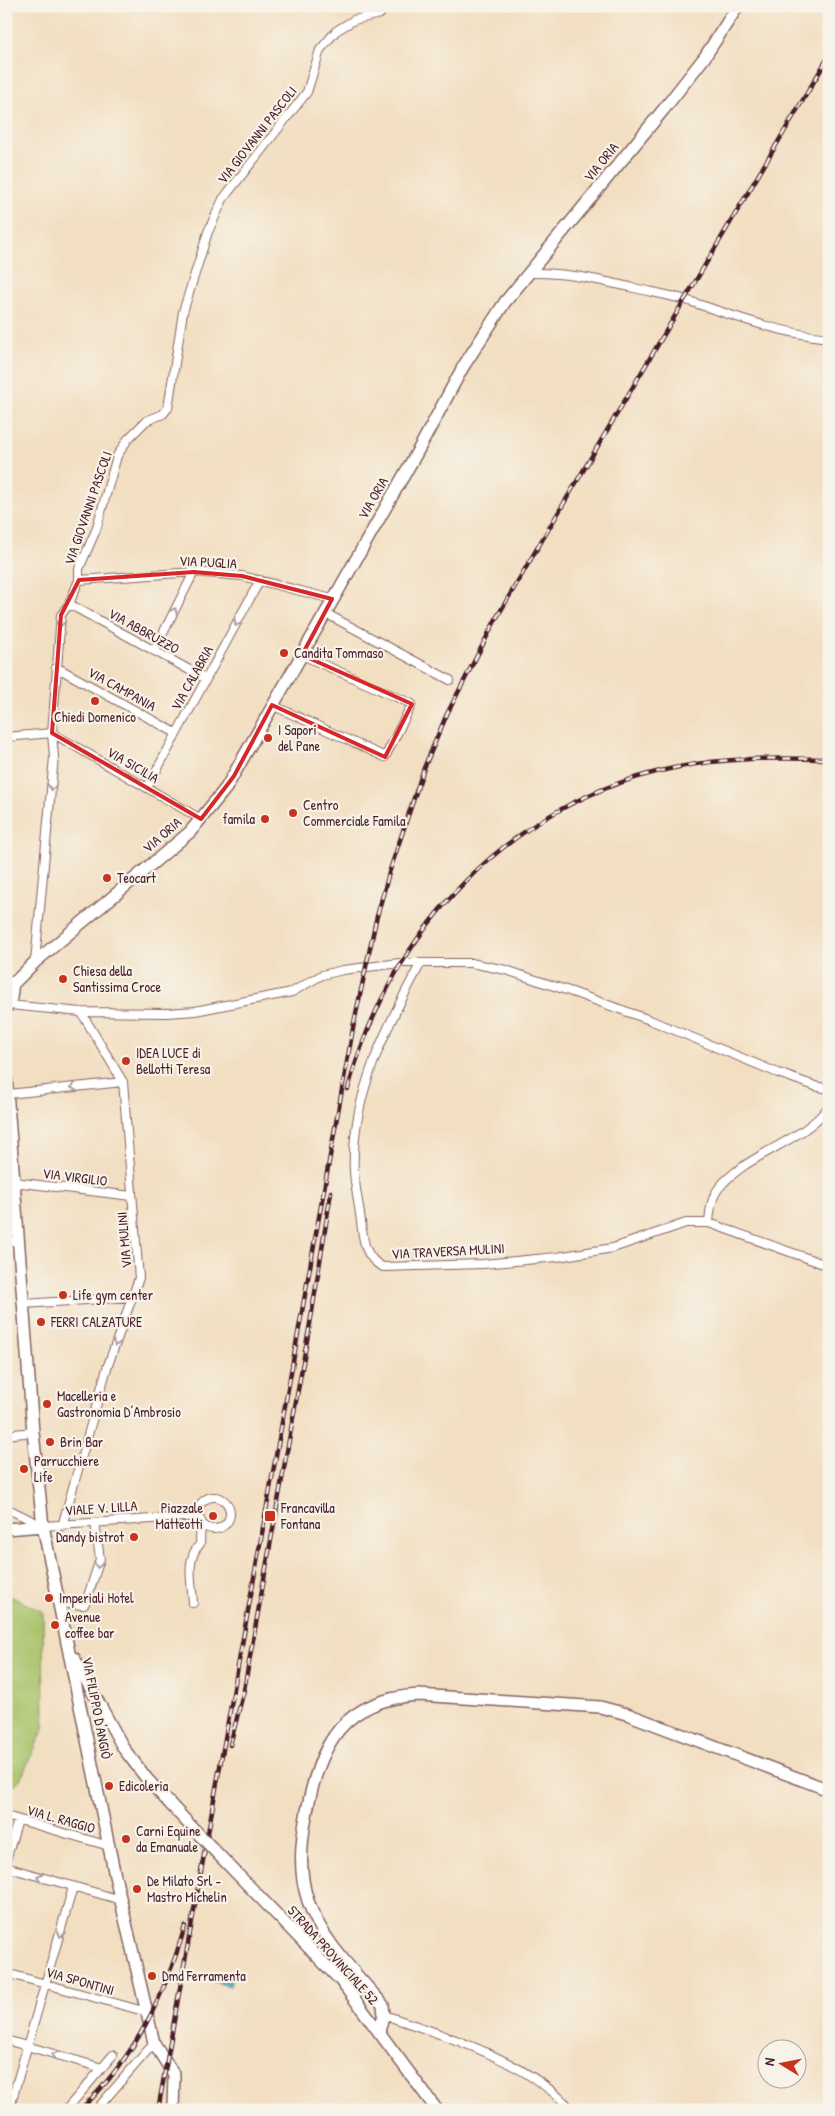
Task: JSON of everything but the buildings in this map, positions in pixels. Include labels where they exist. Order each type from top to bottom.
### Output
[{"type":"main road","name":"VIA ORIA","points":[[10,987],[35,962],[190,832],[234,776],[324,613],[420,447],[463,367],[505,302],[664,109],[704,58],[738,6]]},
{"type":"main road","points":[[7,1006],[10,987]]},
{"type":"main road","name":"VIA FILIPPO D'ANGIÒ","points":[[6,1077],[33,1432],[43,1526],[71,1654],[109,1846],[154,2043],[174,2075],[173,2110]]},
{"type":"main road","name":"VIALE V. LILLA","points":[[6,1529],[43,1526]]},
{"type":"main road","name":"STRADA PROVINCIALE 52","points":[[71,1654],[85,1674],[124,1750],[146,1779],[341,1981],[437,2110]]},
{"type":"main road","points":[[379,2031],[384,2015],[383,2006],[330,1943],[317,1922],[303,1880],[301,1852],[307,1807],[318,1764],[329,1742],[341,1726],[368,1705],[396,1696],[418,1694],[600,1707],[627,1714],[829,1790]]},
{"type":"street","name":"VIA GIOVANNI PASCOLI","points":[[35,962],[51,806],[54,757],[52,733],[61,615],[69,604],[79,580],[79,569],[96,530],[117,456],[128,439],[146,421],[163,414],[168,408],[183,312],[208,232],[223,199],[307,92],[320,50],[336,31],[354,20],[380,14],[384,6]]},
{"type":"street","points":[[530,273],[559,272],[594,279],[684,300],[765,328],[829,338]]},
{"type":"street","name":"VIA PUGLIA","points":[[79,580],[194,572],[242,576],[332,599]]},
{"type":"street","points":[[154,651],[194,572]]},
{"type":"street","name":"VIA CALABRIA","points":[[147,788],[260,580]]},
{"type":"street","name":"VIA ABBRUZZO","points":[[69,604],[206,679]]},
{"type":"street","points":[[324,613],[450,680]]},
{"type":"street","points":[[272,706],[385,757],[412,704],[302,655]]},
{"type":"street","name":"VIA CAMPANIA","points":[[56,667],[176,733]]},
{"type":"street","points":[[6,737],[52,733]]},
{"type":"street","name":"VIA SICILIA","points":[[52,733],[201,819]]},
{"type":"street","name":"VIA TRAVERSA MULINI","points":[[421,963],[384,1036],[367,1080],[354,1144],[354,1173],[363,1238],[367,1252],[373,1262],[382,1267],[483,1264],[557,1257],[613,1248],[686,1223],[709,1223],[829,1266]]},
{"type":"street","points":[[7,1006],[81,1012],[167,1013],[195,1011],[292,992],[322,975],[343,970],[377,965],[472,963],[514,972],[650,1020],[800,1081],[829,1089]]},
{"type":"street","name":"VIA MULINI","points":[[62,1526],[107,1368],[139,1278],[123,1082],[81,1012]]},
{"type":"street","points":[[8,1094],[123,1082]]},
{"type":"street","points":[[709,1223],[711,1204],[718,1190],[733,1175],[762,1154],[799,1133],[829,1106]]},
{"type":"street","name":"VIA VIRGILIO","points":[[14,1182],[132,1196]]},
{"type":"street","points":[[6,1239],[19,1243]]},
{"type":"street","points":[[23,1304],[133,1297]]},
{"type":"street","points":[[6,1434],[33,1432]]},
{"type":"street","points":[[193,1603],[191,1559],[194,1550],[200,1544],[200,1519],[200,1506],[208,1498],[223,1499],[230,1508],[230,1518],[224,1526],[209,1528],[200,1519]]},
{"type":"street","points":[[6,1508],[43,1526]]},
{"type":"street","name":"VIALE V. LILLA","points":[[43,1526],[200,1519]]},
{"type":"street","points":[[60,1603],[84,1605],[100,1560],[95,1523]]},
{"type":"street","name":"VIA L. RAGGIO","points":[[6,1816],[109,1846]]},
{"type":"street","points":[[6,1860],[18,1820]]},
{"type":"street","points":[[6,1866],[121,1900]]},
{"type":"street","points":[[9,2110],[74,1887]]},
{"type":"street","name":"VIA SPONTINI","points":[[6,1973],[147,2012]]},
{"type":"street","points":[[384,2015],[478,2047],[532,2078],[572,2110]]},
{"type":"street","points":[[6,2040],[102,2068]]},
{"type":"street","points":[[96,2110],[154,2043]]},
{"type":"street","points":[[66,2110],[113,2055]]},
{"type":"highlighted area","points":[[194,572],[242,576],[332,599],[302,655],[412,704],[385,757],[272,705],[234,776],[201,819],[52,733],[61,615],[79,580]]},
{"type":"green space","points":[[6,1594],[43,1612],[44,1728],[21,1778],[6,1795]]},
{"type":"water","points":[[215,1973],[232,1976],[230,1986],[213,1982]]},
{"type":"railway","points":[[158,2110],[354,1023],[376,920],[389,873],[424,768],[447,714],[497,617],[829,56]]},
{"type":"railway","points":[[348,1089],[367,1031],[394,977],[426,927],[465,882],[510,842],[560,810],[615,785],[674,768],[732,760],[829,759]]},
{"type":"railway","points":[[230,1745],[244,1690],[311,1318],[331,1192]]},
{"type":"railway","points":[[80,2110],[116,2070],[132,2048],[168,1977],[185,1926]]},
{"type":"place","name":"Candita Tommaso","points":[[284,653]]},
{"type":"place","name":"Chiedi Domenico","points":[[95,701]]},
{"type":"place","name":"I Sapori del Pane","points":[[268,738]]},
{"type":"place","name":"Centro Commerciale Famila","points":[[293,813]]},
{"type":"place","name":"famila","points":[[265,819]]},
{"type":"place","name":"Teocart","points":[[107,878]]},
{"type":"place","name":"Chiesa della Santissima Croce","points":[[63,979]]},
{"type":"place","name":"IDEA LUCE di Bellotti Teresa","points":[[126,1061]]},
{"type":"place","name":"Life gym center","points":[[63,1295]]},
{"type":"place","name":"FERRI CALZATURE","points":[[41,1322]]},
{"type":"place","name":"Macelleria e Gastronomia D’Ambrosio","points":[[47,1404]]},
{"type":"place","name":"Brin Bar","points":[[50,1442]]},
{"type":"place","name":"Parrucchiere Life","points":[[24,1469]]},
{"type":"place","name":"Piazzale Matteotti","points":[[213,1516]]},
{"type":"place","name":"Francavilla Fontana","points":[[270,1516]]},
{"type":"place","name":"Dandy bistrot","points":[[134,1537]]},
{"type":"place","name":"Imperiali Hotel","points":[[49,1598]]},
{"type":"place","name":"Avenue coffee bar","points":[[55,1625]]},
{"type":"place","name":"Edicoleria","points":[[109,1786]]},
{"type":"place","name":"Carni Equine da Emanuale","points":[[126,1839]]},
{"type":"place","name":"De Milato Srl - Mastro Michelin","points":[[137,1889]]},
{"type":"place","name":"Dmd Ferramenta","points":[[152,1976]]}]
